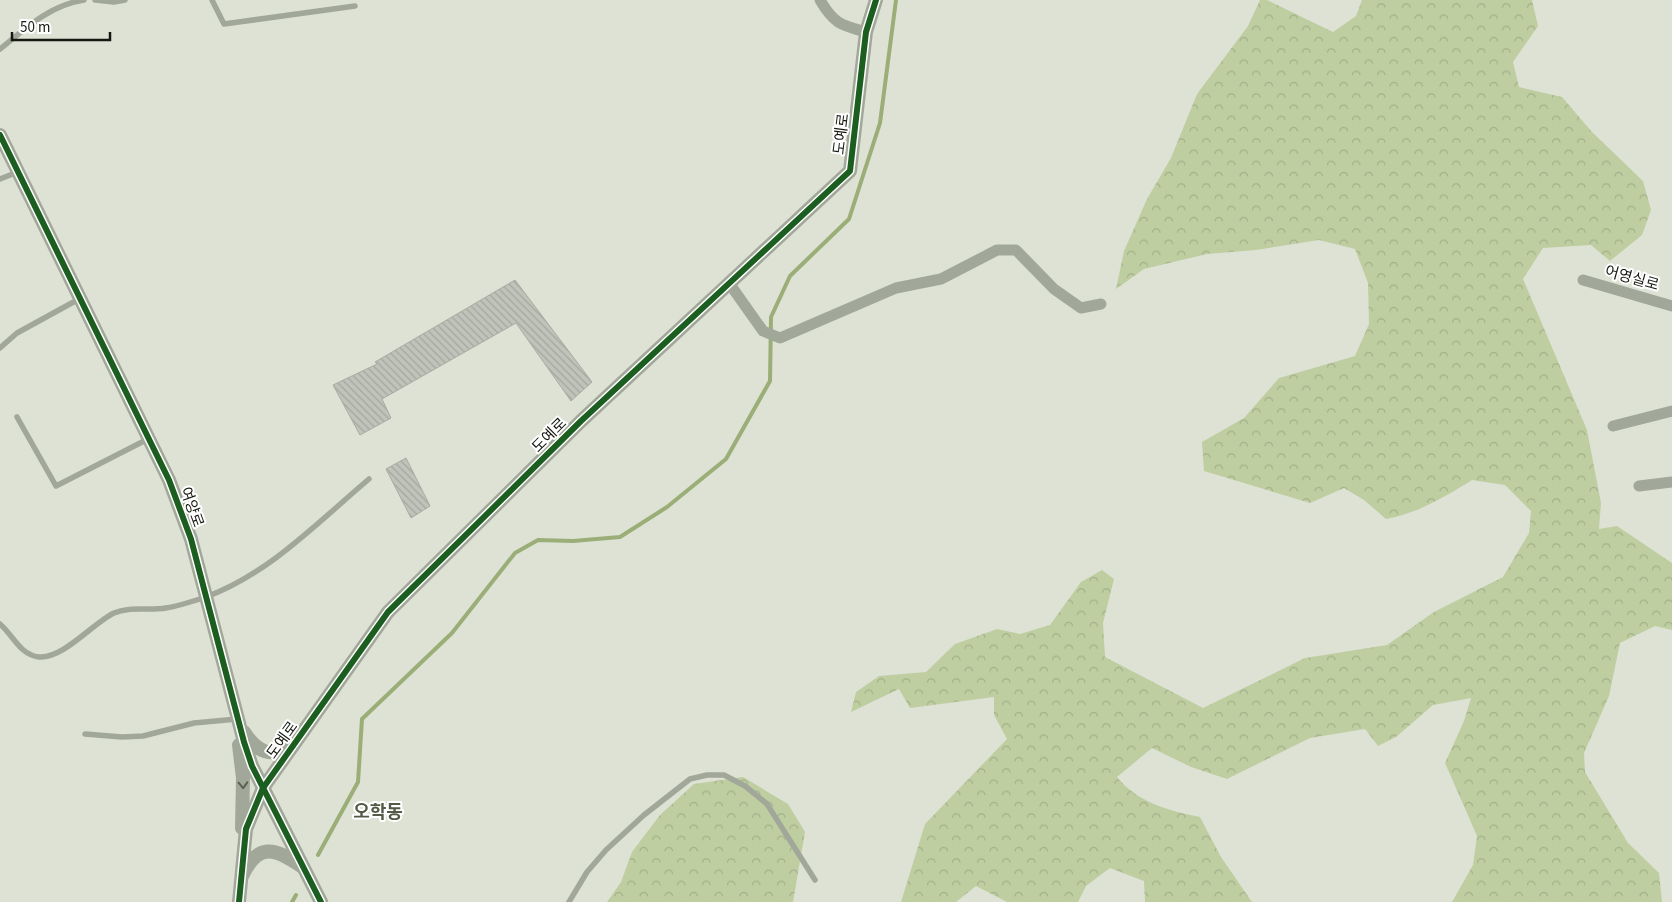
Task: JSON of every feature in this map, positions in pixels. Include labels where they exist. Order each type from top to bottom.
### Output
[{"type":"street","points":[[820,0],[834,21],[866,32]]},
{"type":"street","name":"도예로","points":[[239,902],[242,850],[246,829],[263,788],[388,612],[581,421],[850,171],[866,32],[876,0]]},
{"type":"street","name":"여양로","points":[[0,135],[150,438],[180,506],[207,597],[237,719],[252,766],[321,902]]},
{"type":"street","points":[[729,283],[763,331],[780,338],[896,288],[941,279],[997,250],[1016,250],[1054,289],[1081,308],[1101,304]]},
{"type":"street","name":"어영실로","points":[[1583,280],[1672,306]]},
{"type":"street","points":[[1612,426],[1672,411]]},
{"type":"street","points":[[1639,486],[1672,482]]},
{"type":"street","points":[[237,719],[250,742],[267,753],[285,750],[298,740]]},
{"type":"street","points":[[237,719],[242,778],[242,850]]},
{"type":"street","points":[[241,879],[248,863],[262,852],[273,850],[284,854],[303,868]]},
{"type":"lane","points":[[0,49],[41,16],[70,2],[84,0]]},
{"type":"lane","points":[[95,0],[114,2],[125,0]]},
{"type":"lane","points":[[212,0],[224,24],[355,6]]},
{"type":"lane","points":[[0,179],[18,172]]},
{"type":"lane","points":[[0,348],[17,333],[81,298]]},
{"type":"lane","points":[[17,417],[56,486],[150,438]]},
{"type":"lane","points":[[0,624],[9,631],[21,649],[32,656],[42,657],[74,643],[116,612],[168,608],[207,597],[249,576],[369,479]]},
{"type":"lane","points":[[85,734],[122,737],[143,736],[194,723],[237,719]]},
{"type":"lane","points":[[569,902],[587,872],[606,850],[690,779],[707,775],[724,775],[745,786],[767,804],[815,880]]},
{"type":"green space","points":[[1260,0],[1267,0],[1333,32],[1356,16],[1362,0],[1532,0],[1538,26],[1513,62],[1519,87],[1562,97],[1592,132],[1643,181],[1651,210],[1642,235],[1610,261],[1591,245],[1543,248],[1523,279],[1587,430],[1601,503],[1599,529],[1617,526],[1672,563],[1672,630],[1655,626],[1620,643],[1609,696],[1584,753],[1585,772],[1628,843],[1659,873],[1662,902],[1452,902],[1473,865],[1477,836],[1445,763],[1464,721],[1471,698],[1433,705],[1396,737],[1378,746],[1365,729],[1310,738],[1227,779],[1191,767],[1152,748],[1117,777],[1134,793],[1154,804],[1200,817],[1221,857],[1252,902],[1145,902],[1144,881],[1110,868],[1086,886],[1078,902],[1007,902],[976,886],[956,902],[901,902],[925,824],[1007,739],[994,715],[994,697],[910,708],[899,689],[851,712],[856,692],[879,676],[926,672],[955,644],[997,629],[1020,634],[1050,625],[1081,582],[1102,570],[1114,579],[1103,623],[1105,657],[1203,708],[1305,658],[1387,645],[1434,612],[1503,577],[1529,533],[1531,511],[1505,485],[1472,480],[1420,509],[1386,519],[1364,500],[1344,488],[1310,503],[1204,471],[1202,442],[1244,418],[1279,378],[1355,356],[1369,324],[1368,283],[1355,249],[1319,240],[1256,250],[1207,254],[1144,269],[1116,289],[1124,251],[1147,199],[1171,158],[1197,94],[1248,26]]},
{"type":"green space","points":[[743,777],[788,804],[805,832],[793,902],[607,902],[621,882],[632,852],[660,815],[694,784]]},
{"type":"building","points":[[515,280],[592,382],[571,401],[516,323],[382,399],[391,418],[360,435],[333,385],[377,364],[375,362]]},
{"type":"building","points":[[406,458],[430,506],[411,518],[386,469]]},
{"type":"waterway","points":[[318,855],[358,782],[362,719],[452,633],[515,553],[538,540],[573,541],[620,537],[667,507],[726,459],[770,381],[771,317],[790,276],[849,219],[880,123],[896,0]]},
{"type":"waterway","points":[[292,902],[296,895]]},
{"type":"cycle path","points":[[239,902],[246,829],[263,788],[388,612],[581,421],[850,171],[866,32],[876,0]]},
{"type":"cycle path","points":[[0,135],[169,480],[191,539],[252,766],[321,902]]},
{"type":"district","name":"오학동","points":[[378,812]]}]
